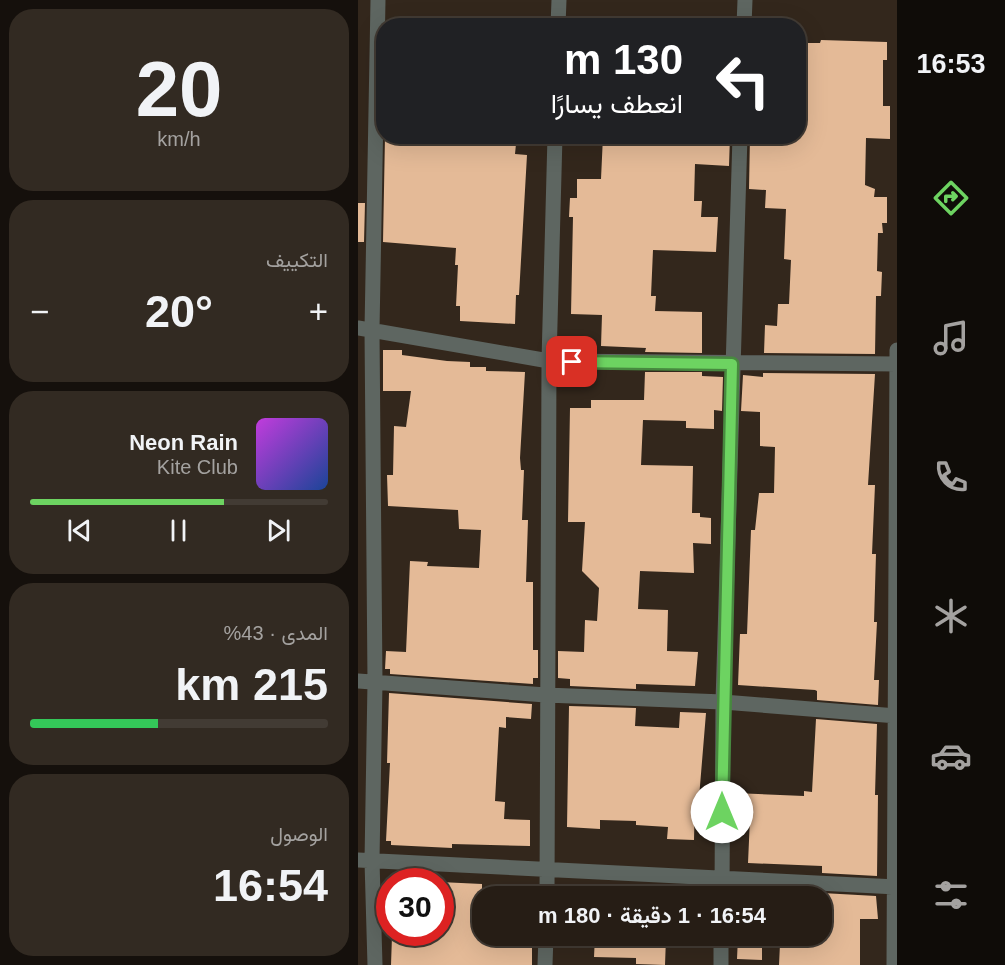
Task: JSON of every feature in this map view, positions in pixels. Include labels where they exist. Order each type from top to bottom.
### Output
[{"type":"street","points":[[377,18],[378,0]]},
{"type":"street","points":[[558,18],[559,0]]},
{"type":"street","points":[[744,18],[745,0]]},
{"type":"street","points":[[375,965],[365,860],[375,682],[365,329],[376,51]]},
{"type":"street","points":[[547,886],[546,695],[549,361],[555,144]]},
{"type":"street","points":[[722,886],[723,702],[740,144]]},
{"type":"street","points":[[365,329],[549,361],[896,364]]},
{"type":"street","points":[[894,965],[896,350]]},
{"type":"street","points":[[358,681],[546,695],[723,702],[896,716]]},
{"type":"street","points":[[365,860],[895,887]]},
{"type":"street","points":[[546,946],[546,965]]},
{"type":"street","points":[[721,946],[721,965]]},
{"type":"building","points":[[821,40],[887,42],[887,60],[883,60],[883,106],[890,106],[890,139],[866,138],[865,185],[875,189],[874,197],[887,197],[887,223],[882,223],[883,233],[878,233],[877,271],[882,272],[881,296],[876,296],[875,354],[764,353],[765,325],[777,326],[778,304],[789,304],[791,260],[784,259],[786,209],[765,208],[766,190],[749,189],[750,144],[806,144],[806,43],[820,43]]},
{"type":"building","points":[[385,144],[516,144],[515,154],[527,155],[519,295],[516,295],[515,324],[460,321],[460,306],[456,306],[458,265],[455,265],[456,248],[383,242]]},
{"type":"building","points":[[603,144],[730,144],[729,166],[695,164],[694,201],[702,201],[701,217],[718,217],[716,252],[653,250],[651,296],[656,296],[655,311],[702,312],[702,353],[645,352],[646,348],[601,346],[602,315],[571,314],[573,217],[569,217],[570,198],[577,198],[577,179],[601,179]]},
{"type":"building","points":[[358,203],[365,203],[364,242],[358,242]]},
{"type":"building","points":[[383,350],[402,350],[402,355],[470,362],[470,367],[486,367],[486,371],[525,372],[520,458],[521,470],[524,470],[522,520],[528,520],[526,582],[533,582],[533,650],[538,650],[538,678],[533,678],[533,684],[390,674],[390,669],[385,669],[386,651],[406,652],[410,561],[428,562],[427,566],[479,568],[481,530],[459,529],[458,510],[388,506],[387,475],[393,475],[394,426],[406,427],[411,391],[383,391]]},
{"type":"building","points":[[645,372],[702,372],[702,376],[723,377],[722,411],[714,410],[714,429],[686,428],[686,421],[643,420],[641,465],[693,466],[692,513],[700,513],[700,517],[711,518],[711,544],[693,543],[694,573],[640,571],[638,609],[668,610],[667,651],[698,652],[695,686],[636,684],[636,689],[570,686],[570,679],[558,678],[558,651],[584,652],[585,620],[597,621],[599,588],[582,571],[585,522],[568,522],[570,408],[591,408],[591,400],[644,400]]},
{"type":"building","points":[[763,373],[875,374],[868,485],[875,485],[872,554],[876,554],[874,622],[877,622],[874,680],[879,680],[878,705],[817,700],[815,690],[738,685],[740,634],[747,634],[751,530],[755,530],[759,493],[774,493],[775,447],[760,446],[760,412],[741,411],[743,375],[763,377]]},
{"type":"building","points":[[389,693],[532,704],[531,719],[506,717],[506,728],[499,727],[495,801],[505,802],[504,819],[530,820],[530,846],[452,844],[452,848],[391,845],[391,841],[386,841],[390,763],[387,763]]},
{"type":"building","points":[[569,706],[636,708],[635,726],[679,728],[680,712],[706,713],[699,798],[695,797],[694,840],[667,839],[668,827],[636,825],[636,821],[600,820],[600,829],[567,827]]},
{"type":"building","points":[[816,719],[877,724],[875,795],[878,795],[877,876],[822,873],[822,866],[748,863],[750,818],[733,818],[734,793],[804,796],[804,791],[812,792]]},
{"type":"building","points":[[454,883],[482,884],[482,886],[472,886],[472,946],[532,946],[532,965],[391,965],[392,946],[454,946]]},
{"type":"building","points":[[832,894],[876,896],[878,919],[860,919],[860,965],[779,965],[780,946],[832,946]]},
{"type":"building","points":[[595,946],[666,946],[665,965],[636,964],[636,958],[594,957]]},
{"type":"building","points":[[738,946],[762,946],[762,960],[737,959]]},
{"type":"route","points":[[572,362],[732,364],[722,812]]}]
